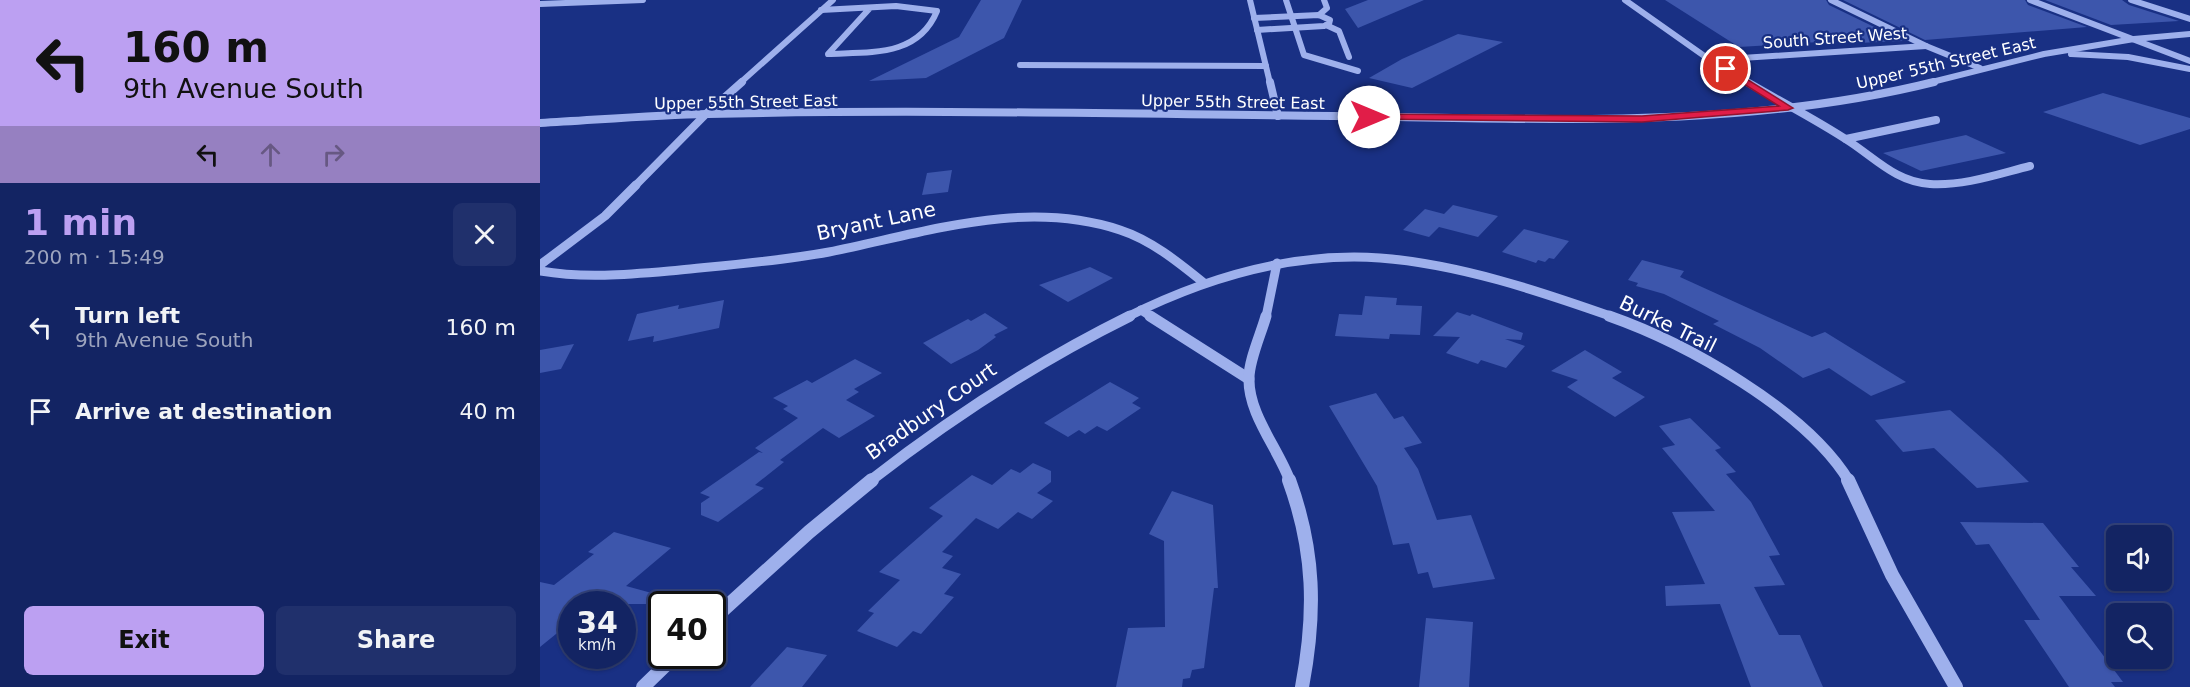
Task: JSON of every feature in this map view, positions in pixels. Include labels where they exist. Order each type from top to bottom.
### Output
[{"type":"street","points":[[540,4],[643,0]]},
{"type":"street","points":[[540,265],[605,216],[706,114],[833,0]]},
{"type":"street","points":[[1250,0],[1278,116]]},
{"type":"street","points":[[1286,0],[1304,55],[1358,71]]},
{"type":"street","points":[[1254,18],[1319,15],[1327,8],[1324,0]]},
{"type":"street","points":[[1625,0],[1710,60],[1788,108],[1846,139],[1895,175],[1910,181],[1930,184],[1958,183],[2030,166]]},
{"type":"street","points":[[1831,0],[1926,46],[1980,68]]},
{"type":"street","points":[[2030,0],[2190,61]]},
{"type":"street","points":[[2131,0],[2190,20]]},
{"type":"street","points":[[821,10],[870,8],[924,6],[937,11],[928,30],[919,39],[895,50],[828,54],[870,8]]},
{"type":"street","points":[[1319,15],[1330,20],[1326,25]]},
{"type":"street","points":[[1257,30],[1326,25],[1339,31],[1349,57]]},
{"type":"street","name":"Upper 55th Street East","points":[[540,123],[706,114],[975,112],[1642,119],[1788,108],[1896,91],[1980,68],[2044,54],[2134,39],[2190,34]]},
{"type":"street","name":"South Street West","points":[[1710,60],[1926,46]]},
{"type":"street","points":[[2044,54],[2128,57],[2190,69]]},
{"type":"street","points":[[1020,65],[1266,66]]},
{"type":"street","points":[[1846,139],[1936,120]]},
{"type":"street","name":"Bryant Lane","points":[[540,271],[588,277],[730,266],[813,255],[931,227],[973,221],[1052,218],[1109,228],[1147,242],[1171,256],[1204,283]]},
{"type":"street","name":"Burke Trail","points":[[1204,283],[1251,268],[1276,263],[1349,257],[1374,257],[1438,265],[1621,318],[1694,353],[1784,413],[1812,436],[1838,463],[1857,492],[1896,584],[1956,687]]},
{"type":"street","points":[[1276,263],[1273,291],[1249,379],[1255,407],[1284,465],[1303,516],[1312,574],[1311,643],[1302,687]]},
{"type":"street","name":"Bradbury Court","points":[[726,607],[855,492],[943,425],[1018,375],[1066,347],[1141,310],[1204,283]]},
{"type":"street","points":[[1141,310],[1249,379]]},
{"type":"street","points":[[643,687],[662,669]]},
{"type":"building","points":[[981,0],[1022,0],[1004,38],[926,78],[869,81],[959,37]]},
{"type":"building","points":[[1368,0],[1424,0],[1358,28],[1345,9]]},
{"type":"building","points":[[1665,0],[1826,0],[1829,5],[1903,41],[1857,43],[1852,40],[1739,47]]},
{"type":"building","points":[[1843,0],[2025,0],[2028,5],[2087,27],[1925,40]]},
{"type":"building","points":[[2045,0],[2122,0],[2129,5],[2179,21],[2111,25]]},
{"type":"building","points":[[1458,34],[1503,42],[1412,88],[1369,78],[1402,59]]},
{"type":"building","points":[[2103,93],[2190,118],[2190,129],[2140,145],[2043,112]]},
{"type":"building","points":[[1966,135],[2006,153],[1921,171],[1883,153]]},
{"type":"building","points":[[952,170],[948,192],[922,195],[927,173]]},
{"type":"building","points":[[1453,205],[1498,216],[1478,237],[1439,227],[1429,237],[1403,230],[1425,209],[1444,214]]},
{"type":"building","points":[[1524,229],[1569,241],[1554,259],[1549,258],[1545,262],[1538,260],[1536,263],[1502,252]]},
{"type":"building","points":[[1642,260],[1684,271],[1680,277],[1812,337],[1825,332],[1906,382],[1871,396],[1829,368],[1803,378],[1760,348],[1713,324],[1719,321],[1664,294],[1636,286],[1638,283],[1628,280]]},
{"type":"building","points":[[1090,267],[1113,278],[1068,302],[1039,285]]},
{"type":"building","points":[[1365,296],[1397,298],[1396,305],[1422,306],[1420,335],[1390,334],[1389,339],[1335,336],[1339,314],[1362,315]]},
{"type":"building","points":[[724,300],[719,328],[653,342],[654,336],[628,341],[637,314],[679,305],[678,309]]},
{"type":"building","points":[[1457,312],[1470,316],[1472,314],[1523,333],[1521,340],[1505,339],[1525,346],[1506,368],[1481,360],[1478,364],[1446,353],[1460,337],[1433,336]]},
{"type":"building","points":[[985,313],[1008,328],[994,335],[996,337],[978,350],[951,364],[923,343],[968,319],[971,321]]},
{"type":"building","points":[[574,344],[561,369],[540,373],[540,350]]},
{"type":"building","points":[[1585,350],[1622,372],[1612,378],[1645,397],[1615,417],[1567,387],[1578,380],[1551,371]]},
{"type":"building","points":[[855,359],[882,373],[854,389],[859,392],[846,400],[875,416],[839,438],[823,428],[780,460],[784,462],[755,485],[764,488],[718,522],[701,515],[701,503],[710,497],[700,493],[759,452],[763,453],[755,448],[798,418],[783,409],[788,406],[773,398],[807,380],[812,383]]},
{"type":"building","points":[[1110,382],[1139,398],[1132,403],[1141,408],[1107,431],[1097,426],[1085,434],[1079,430],[1068,437],[1044,423]]},
{"type":"building","points":[[1376,393],[1394,419],[1403,416],[1422,443],[1404,448],[1418,469],[1437,520],[1471,515],[1495,579],[1433,588],[1428,572],[1418,574],[1409,543],[1393,545],[1377,486],[1329,406]]},
{"type":"building","points":[[1950,410],[2029,482],[1977,488],[1934,448],[1903,452],[1875,420]]},
{"type":"building","points":[[1690,418],[1721,448],[1715,450],[1736,472],[1726,474],[1751,502],[1780,555],[1769,556],[1785,585],[1754,587],[1779,635],[1800,635],[1823,687],[1751,687],[1720,604],[1666,606],[1665,586],[1705,584],[1672,512],[1715,511],[1662,448],[1675,445],[1659,426]]},
{"type":"building","points":[[1033,463],[1051,471],[1051,482],[1037,493],[1053,501],[1032,519],[1018,512],[998,529],[976,518],[942,552],[953,556],[942,568],[961,574],[944,594],[954,597],[921,634],[913,631],[897,647],[857,631],[874,613],[868,611],[900,580],[879,572],[943,516],[929,508],[972,475],[992,485],[1011,469],[1020,473]]},
{"type":"building","points":[[1172,491],[1213,505],[1218,588],[1214,588],[1204,668],[1192,670],[1190,678],[1183,679],[1182,687],[1116,687],[1128,628],[1165,627],[1164,541],[1149,534]]},
{"type":"building","points":[[1960,522],[2043,523],[2079,567],[2071,567],[2096,596],[2059,596],[2106,659],[2106,669],[2113,669],[2123,682],[2111,682],[2115,687],[2069,687],[2024,620],[2040,620],[1989,544],[1976,545]]},
{"type":"building","points":[[614,532],[671,548],[626,586],[648,592],[648,604],[636,604],[636,591],[558,591],[558,632],[540,647],[540,582],[554,585],[594,554],[588,552]]},
{"type":"building","points":[[1426,618],[1473,622],[1469,687],[1419,687]]},
{"type":"building","points":[[787,647],[827,655],[802,687],[750,687]]},
{"type":"route","points":[[1369,117],[1642,119],[1788,108],[1726,69]]}]
